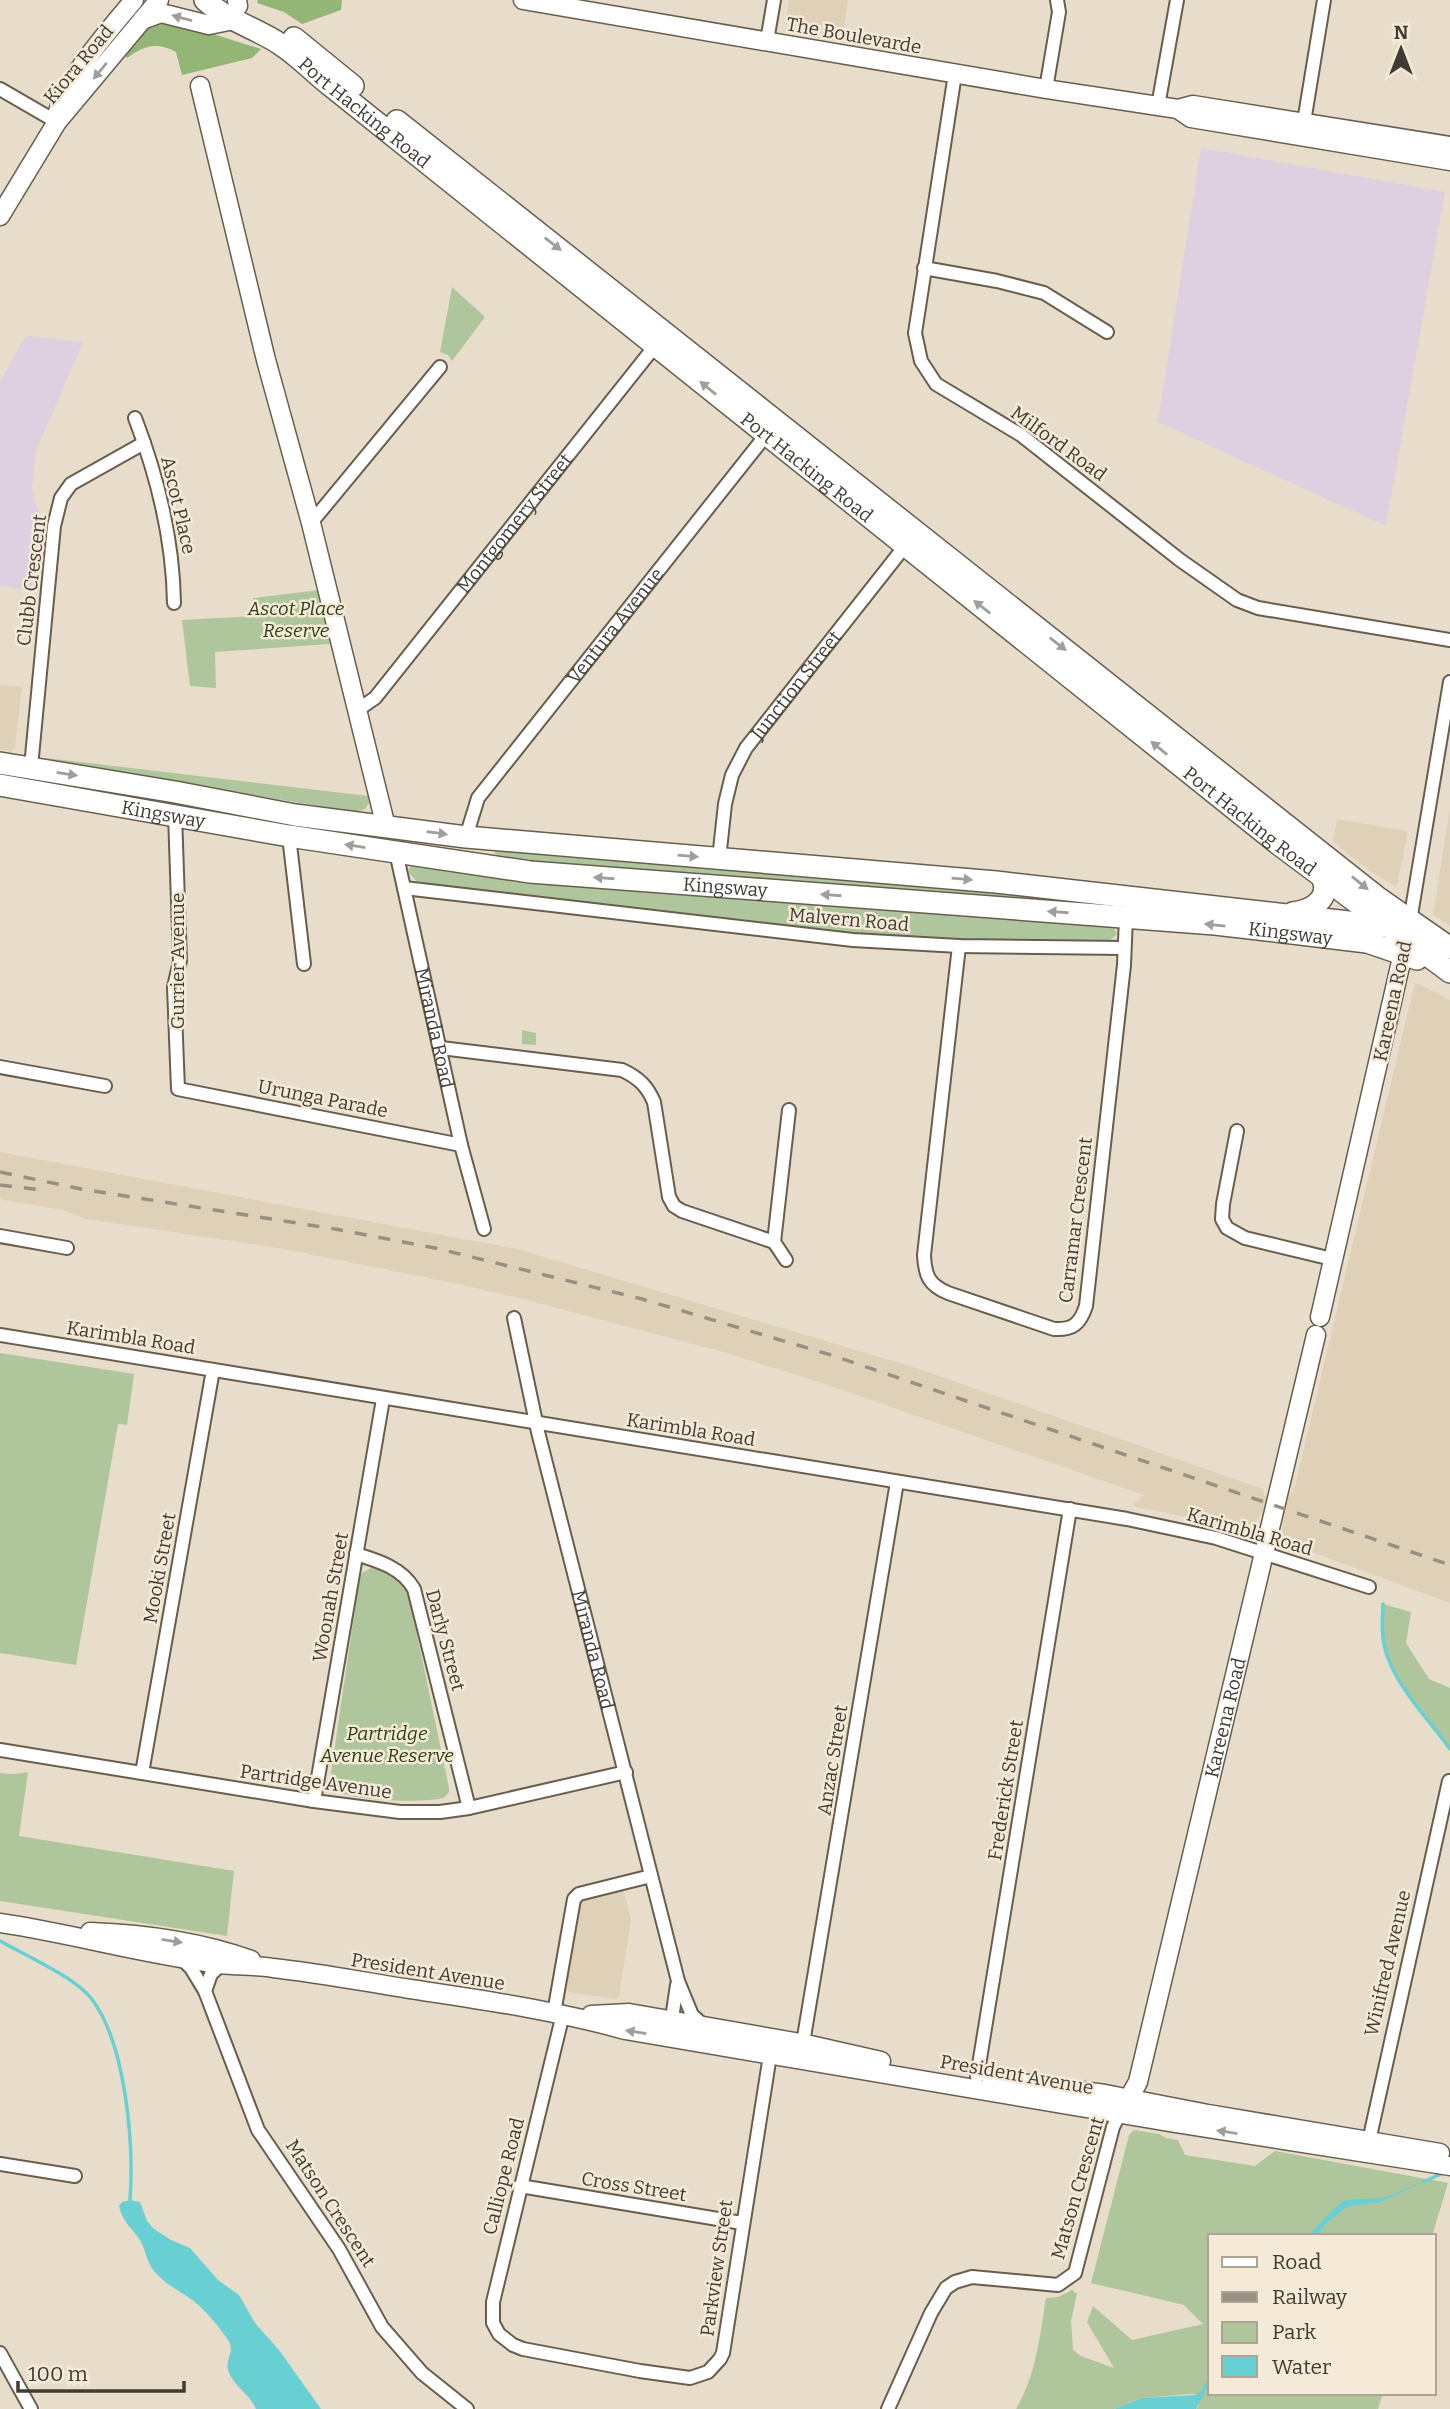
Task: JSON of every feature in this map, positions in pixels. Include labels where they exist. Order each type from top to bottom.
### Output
[{"type":"main road","name":"Kiora Road","points":[[57,122],[62,99],[73,81],[102,38],[134,0]]},
{"type":"main road","name":"Kiora Road","points":[[0,216],[57,122],[159,0]]},
{"type":"main road","name":"Port Hacking Road","points":[[205,0],[234,7],[276,26],[309,49],[660,339],[1403,934]]},
{"type":"main road","name":"The Boulevarde","points":[[523,0],[1045,89],[1178,109],[1191,118],[1450,146]]},
{"type":"main road","points":[[142,20],[160,13],[209,25],[234,7]]},
{"type":"main road","points":[[200,86],[266,360],[359,709],[386,827]]},
{"type":"main road","name":"The Boulevarde","points":[[1303,129],[1450,161]]},
{"type":"main road","name":"Port Hacking Road","points":[[911,539],[1281,846],[1403,934]]},
{"type":"main road","name":"Kingsway","points":[[0,763],[295,815],[386,827],[466,837],[1128,895],[1284,914],[1403,934],[1450,949]]},
{"type":"main road","name":"Kingsway","points":[[0,785],[289,836],[544,873],[1126,917],[1377,944],[1403,934]]},
{"type":"main road","name":"Gurrier Avenue","points":[[175,814],[176,792]]},
{"type":"main road","name":"Miranda Road","points":[[386,827],[396,852]]},
{"type":"main road","points":[[1284,914],[1307,910],[1320,902],[1325,886],[1320,873]]},
{"type":"main road","points":[[1126,917],[1128,895]]},
{"type":"main road","name":"Kingsway","points":[[1403,934],[1450,973]]},
{"type":"main road","name":"Kareena Road","points":[[1124,2106],[1137,2084],[1318,1326],[1375,1086],[1403,934]]},
{"type":"main road","name":"President Avenue","points":[[0,1923],[55,1931],[113,1946],[181,1958],[271,1967],[565,2015],[625,2030],[803,2043],[894,2063],[1124,2106]]},
{"type":"main road","name":"President Avenue","points":[[55,1931],[119,1933],[224,1950],[271,1967]]},
{"type":"main road","name":"President Avenue","points":[[565,2015],[629,2013],[704,2026],[770,2053],[1124,2106],[1235,2119],[1450,2166]]},
{"type":"main road","name":"President Avenue","points":[[1368,2148],[1450,2155]]},
{"type":"street","points":[[767,41],[774,0]]},
{"type":"street","points":[[1045,89],[1059,12],[1057,0]]},
{"type":"street","points":[[1158,106],[1177,0]]},
{"type":"street","points":[[1303,129],[1324,0]]},
{"type":"street","name":"Milford Road","points":[[955,74],[915,333],[921,361],[936,384],[1039,448],[1189,566],[1237,600],[1258,608],[1450,640]]},
{"type":"street","points":[[0,89],[57,122]]},
{"type":"street","points":[[924,268],[998,281],[1044,293],[1107,332]]},
{"type":"street","name":"Montgomery Street","points":[[359,709],[375,698],[660,339]]},
{"type":"street","points":[[311,523],[440,367]]},
{"type":"street","name":"Ascot Place","points":[[135,418],[157,480],[167,522],[174,567],[174,603]]},
{"type":"street","name":"Ventura Avenue","points":[[466,837],[478,798],[771,428]]},
{"type":"street","name":"Clubb Crescent","points":[[31,767],[54,526],[61,498],[71,484],[144,443]]},
{"type":"street","name":"Junction Street","points":[[719,859],[732,775],[746,748],[911,539]]},
{"type":"street","name":"Kareena Road","points":[[1403,934],[1450,682]]},
{"type":"street","name":"Gurrier Avenue","points":[[175,814],[180,961],[174,988],[178,1089]]},
{"type":"street","points":[[289,836],[304,964]]},
{"type":"street","name":"Miranda Road","points":[[396,852],[461,1145],[484,1229]]},
{"type":"street","name":"Malvern Road","points":[[404,888],[853,940],[959,946],[1124,948]]},
{"type":"street","name":"Carramar Crescent","points":[[959,946],[924,1255],[928,1279],[935,1288],[948,1293],[1054,1329],[1068,1329],[1081,1321],[1086,1306],[1123,978],[1126,917]]},
{"type":"street","points":[[441,1048],[622,1070],[637,1077],[648,1088],[654,1102],[669,1197],[674,1206],[774,1242],[786,1260]]},
{"type":"street","points":[[0,1067],[104,1086]]},
{"type":"street","name":"Urunga Parade","points":[[178,1089],[461,1145]]},
{"type":"street","points":[[774,1242],[789,1110]]},
{"type":"street","points":[[1237,1131],[1223,1204],[1222,1219],[1227,1228],[1233,1234],[1245,1238],[1332,1259]]},
{"type":"street","points":[[0,1236],[67,1248]]},
{"type":"street","name":"Miranda Road","points":[[514,1318],[536,1423],[678,1981],[692,2015],[704,2026]]},
{"type":"street","name":"Karimbla Road","points":[[0,1335],[1070,1509],[1216,1538],[1369,1587]]},
{"type":"street","name":"Mooki Street","points":[[142,1773],[213,1370]]},
{"type":"street","name":"Woonah Street","points":[[314,1801],[383,1399]]},
{"type":"street","name":"Anzac Street","points":[[803,2043],[897,1482]]},
{"type":"street","name":"Frederick Street","points":[[977,2077],[1070,1509]]},
{"type":"street","name":"Darly Street","points":[[356,1554],[396,1569],[414,1589],[469,1808]]},
{"type":"street","name":"Partridge Avenue","points":[[0,1750],[314,1801],[400,1812],[440,1812],[469,1808],[626,1772]]},
{"type":"street","name":"Winifred Avenue","points":[[1368,2148],[1449,1781]]},
{"type":"street","name":"Calliope Road","points":[[507,2342],[495,2328],[492,2309],[520,2186],[565,2015],[574,1899],[579,1894],[651,1875]]},
{"type":"street","name":"Matson Crescent","points":[[181,1958],[191,1968],[205,1991],[258,2130],[339,2249],[388,2335],[422,2373],[467,2409]]},
{"type":"street","points":[[205,1991],[211,1974],[222,1964]]},
{"type":"street","name":"Miranda Road","points":[[670,2020],[678,1981]]},
{"type":"street","points":[[670,2020],[671,2027],[677,2031],[731,2039]]},
{"type":"street","name":"Parkview Street","points":[[507,2342],[523,2349],[690,2378],[708,2372],[720,2359],[770,2053]]},
{"type":"street","name":"Matson Crescent","points":[[888,2409],[930,2313],[946,2288],[972,2277],[1058,2285],[1075,2273],[1111,2131],[1124,2106]]},
{"type":"street","points":[[0,2164],[75,2176]]},
{"type":"street","name":"Cross Street","points":[[520,2186],[742,2222]]},
{"type":"street","points":[[0,2353],[31,2409]]},
{"type":"shaded area","points":[[789,0],[848,0],[844,29],[786,19]]},
{"type":"shaded area","points":[[1201,148],[1445,192],[1386,526],[1158,422]]},
{"type":"shaded area","points":[[30,336],[83,342],[36,451],[32,489],[40,515],[33,590],[0,586],[0,381],[25,338]]},
{"type":"shaded area","points":[[0,685],[22,687],[15,747],[11,751],[0,750]]},
{"type":"shaded area","points":[[1450,808],[1450,926],[1433,915]]},
{"type":"shaded area","points":[[1337,819],[1408,831],[1397,885],[1369,870],[1333,842]]},
{"type":"shaded area","points":[[1419,984],[1450,1000],[1450,1603],[1282,1541],[1282,1520],[1261,1513],[1256,1523],[1246,1529],[1132,1506],[1144,1495],[825,1384],[727,1353],[458,1284],[283,1249],[87,1219],[62,1210],[3,1200],[0,1196],[0,1152],[517,1249],[916,1368],[1263,1489],[1264,1496],[1286,1503],[1295,1486],[1414,986]]},
{"type":"shaded area","points":[[624,1891],[631,1920],[619,1997],[615,1999],[568,1992],[566,1984],[579,1904],[585,1900]]},
{"type":"green space","points":[[258,0],[342,0],[341,10],[302,24],[284,12],[257,3]]},
{"type":"green space","points":[[159,17],[261,49],[252,58],[182,75],[176,52],[163,47],[150,46],[127,58],[123,54],[150,21]]},
{"type":"green space","points":[[452,287],[485,317],[452,361],[448,355],[440,352]]},
{"type":"green space","name":"Ascot Place Reserve","points":[[319,590],[330,644],[215,652],[216,688],[190,686],[182,620],[255,616],[253,598]]},
{"type":"green space","points":[[46,758],[368,796],[369,803],[365,809],[355,812],[77,766]]},
{"type":"green space","points":[[496,840],[1036,893],[1036,910],[1112,924],[1117,934],[1102,948],[959,946],[424,890],[409,873],[409,868],[415,864],[495,857]]},
{"type":"green space","points":[[522,1030],[536,1033],[536,1045],[522,1044]]},
{"type":"green space","points":[[0,1353],[134,1374],[127,1425],[118,1424],[76,1665],[0,1653]]},
{"type":"green space","name":"Partridge Avenue Reserve","points":[[371,1568],[384,1570],[394,1576],[409,1596],[449,1788],[444,1798],[403,1801],[367,1798],[350,1796],[329,1787],[359,1581],[362,1573]]},
{"type":"green space","points":[[1383,1604],[1411,1612],[1406,1643],[1429,1679],[1450,1688],[1450,1749],[1408,1694],[1388,1658],[1382,1625]]},
{"type":"green space","points":[[28,1772],[19,1836],[234,1871],[227,1936],[0,1901],[0,1773]]},
{"type":"green space","points":[[1134,2130],[1159,2134],[1178,2140],[1185,2155],[1255,2166],[1275,2151],[1448,2183],[1433,2234],[1208,2234],[1208,2395],[1382,2395],[1378,2409],[1196,2409],[1199,2405],[1198,2395],[1192,2394],[1142,2398],[1114,2409],[1016,2409],[1033,2369],[1046,2298],[1058,2297],[1072,2290],[1077,2294],[1071,2321],[1073,2350],[1081,2356],[1114,2368],[1087,2322],[1093,2306],[1132,2340],[1203,2324],[1184,2305],[1091,2283],[1129,2135]]},
{"type":"water","points":[[1426,2181],[1378,2203],[1348,2206],[1325,2224],[1318,2234],[1312,2234],[1339,2204],[1347,2200],[1383,2198]]},
{"type":"water","points":[[130,2200],[140,2202],[147,2221],[154,2229],[190,2248],[218,2280],[239,2295],[255,2323],[279,2350],[321,2409],[256,2409],[230,2376],[227,2366],[231,2347],[224,2334],[199,2306],[152,2268],[141,2242],[126,2222],[119,2206]]},
{"type":"water","points":[[1208,2378],[1208,2386],[1196,2409],[1114,2409],[1142,2398],[1196,2395],[1203,2389]]},
{"type":"waterway","points":[[1383,1604],[1382,1625],[1388,1658],[1408,1694],[1450,1749]]},
{"type":"waterway","points":[[0,1941],[73,1982],[91,1998],[103,2017],[120,2067],[125,2095],[131,2151],[130,2200]]},
{"type":"waterway","points":[[1423,2182],[1443,2173]]},
{"type":"railway","points":[[0,1172],[81,1189],[335,1229],[435,1248],[642,1299],[831,1355],[1450,1565]]},
{"type":"railway","points":[[0,1185],[42,1190]]}]
